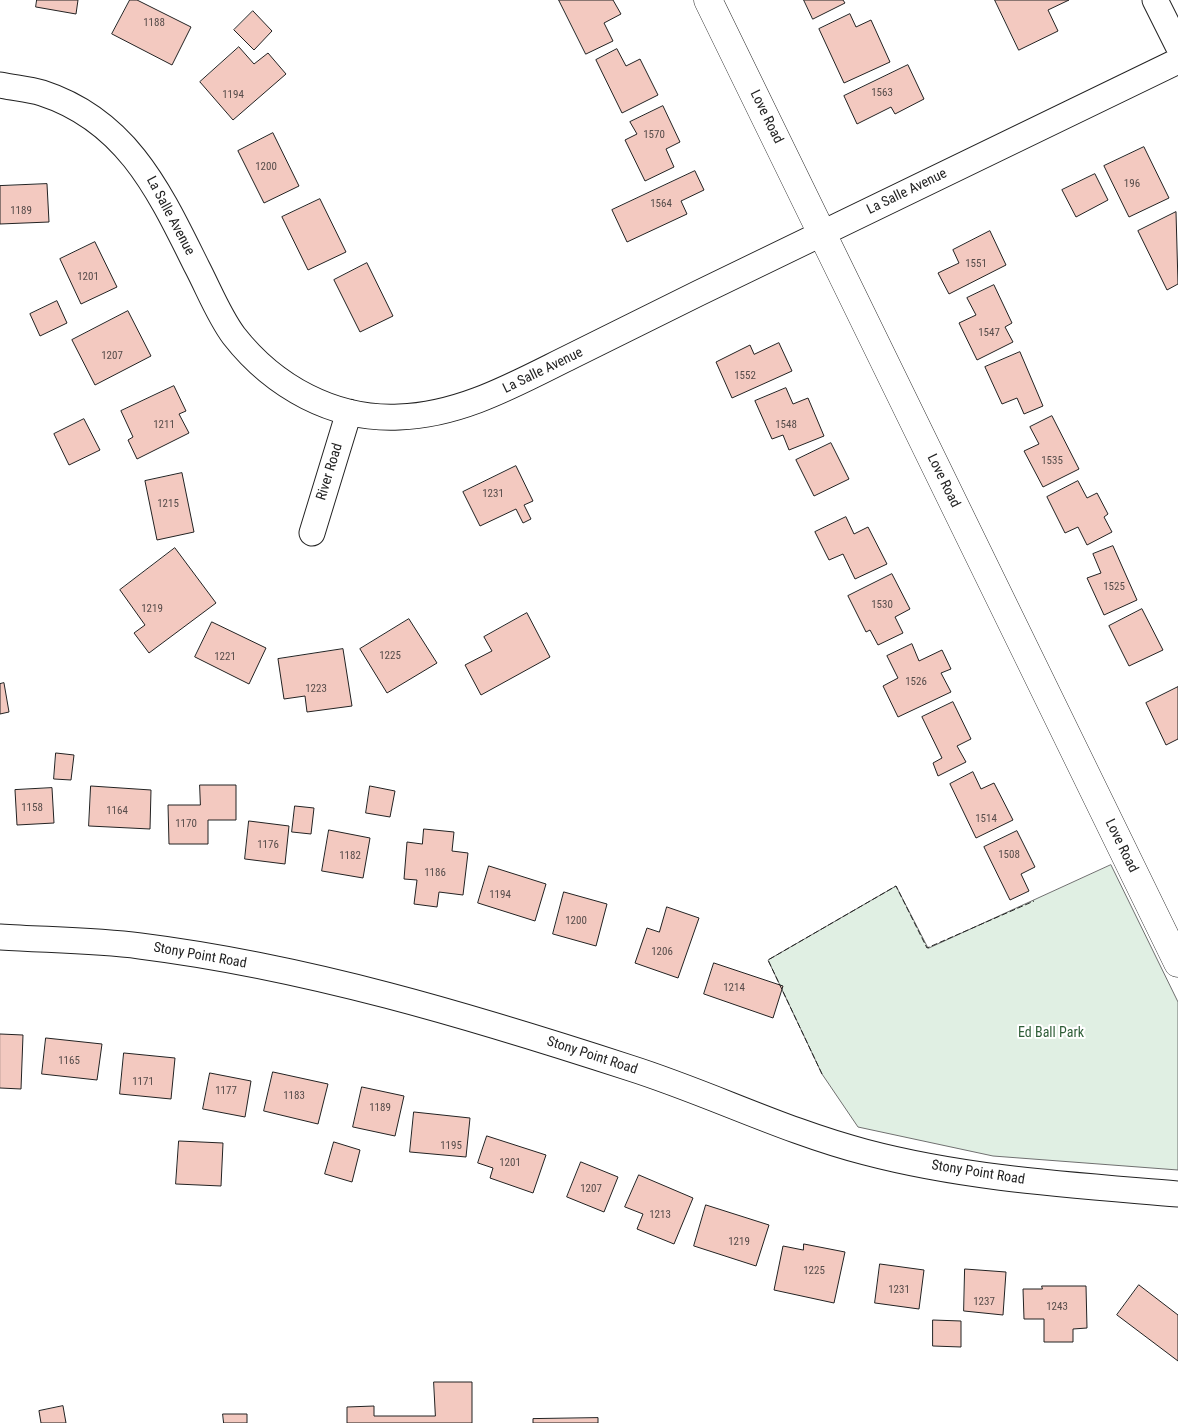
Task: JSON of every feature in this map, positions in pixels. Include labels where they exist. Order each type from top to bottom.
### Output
[{"type":"street","name":"Love Road","points":[[708,0],[1178,963]]},
{"type":"street","points":[[1155,0],[1178,46]]},
{"type":"street","name":"La Salle Avenue","points":[[0,85],[40,92],[74,106],[113,134],[140,163],[160,192],[233,334],[283,383],[316,403],[359,415],[397,418],[434,414],[496,394],[822,232],[1178,61]]},
{"type":"street","name":"River Road","points":[[312,533],[349,412]]},
{"type":"street","name":"Stony Point Road","points":[[0,937],[139,946],[264,967],[420,1003],[633,1069],[794,1130],[864,1152],[967,1174],[1178,1194]]},
{"type":"green space","name":"Ed Ball Park","points":[[1111,865],[1178,1002],[1178,1170],[993,1156],[858,1127],[822,1074],[768,960],[896,886],[928,948]]},
{"type":"building","points":[[37,0],[78,0],[76,14],[36,7]]},
{"type":"building","points":[[130,0],[137,0],[191,27],[172,65],[112,34]]},
{"type":"building","points":[[559,0],[613,0],[621,14],[604,23],[613,41],[586,54]]},
{"type":"building","points":[[804,0],[843,0],[845,3],[813,19]]},
{"type":"building","points":[[995,0],[1069,0],[1048,10],[1058,31],[1019,50]]},
{"type":"building","points":[[253,11],[272,31],[254,50],[234,30]]},
{"type":"building","points":[[850,14],[856,27],[871,20],[890,62],[844,83],[819,29]]},
{"type":"building","points":[[239,47],[254,64],[268,53],[286,74],[233,120],[200,82]]},
{"type":"building","points":[[617,49],[626,66],[640,59],[658,95],[622,113],[596,60]]},
{"type":"building","points":[[908,65],[924,99],[895,114],[891,107],[857,124],[844,96]]},
{"type":"building","points":[[663,106],[680,142],[666,149],[674,167],[645,181],[625,140],[637,134],[630,122]]},
{"type":"building","points":[[273,133],[299,186],[264,203],[238,151]]},
{"type":"building","points":[[1144,147],[1169,198],[1129,217],[1104,166]]},
{"type":"building","points":[[695,171],[704,190],[681,201],[687,214],[627,242],[612,210]]},
{"type":"building","points":[[1095,174],[1108,200],[1076,217],[1062,190]]},
{"type":"building","points":[[47,184],[49,222],[0,224],[0,186]]},
{"type":"building","points":[[320,199],[346,252],[308,270],[282,217]]},
{"type":"building","points":[[1176,212],[1178,284],[1167,290],[1138,231]]},
{"type":"building","points":[[990,231],[1006,265],[949,294],[938,273],[959,263],[953,250]]},
{"type":"building","points":[[95,242],[117,287],[81,304],[60,259]]},
{"type":"building","points":[[367,263],[393,316],[360,332],[334,280]]},
{"type":"building","points":[[994,285],[1012,323],[1005,327],[1013,342],[977,360],[959,323],[976,315],[967,298]]},
{"type":"building","points":[[57,301],[67,323],[40,336],[30,314]]},
{"type":"building","points":[[128,311],[151,356],[95,385],[72,340]]},
{"type":"building","points":[[779,343],[792,371],[732,398],[716,362],[750,345],[754,354]]},
{"type":"building","points":[[1020,352],[1043,406],[1024,414],[1017,398],[1002,404],[985,367]]},
{"type":"building","points":[[174,386],[186,411],[179,414],[189,433],[137,459],[128,440],[133,437],[121,411]]},
{"type":"building","points":[[786,388],[793,404],[808,398],[824,436],[789,450],[783,435],[772,439],[755,401]]},
{"type":"building","points":[[1052,416],[1079,469],[1043,487],[1024,451],[1039,444],[1030,427]]},
{"type":"building","points":[[84,419],[100,450],[69,465],[54,434]]},
{"type":"building","points":[[831,443],[849,479],[814,496],[796,460]]},
{"type":"building","points":[[516,466],[533,501],[524,505],[531,519],[523,523],[516,509],[480,526],[463,492]]},
{"type":"building","points":[[182,473],[194,532],[157,540],[145,481]]},
{"type":"building","points":[[1078,481],[1087,498],[1097,493],[1108,514],[1104,517],[1112,532],[1087,545],[1078,527],[1065,533],[1047,497]]},
{"type":"building","points":[[846,517],[854,534],[868,527],[887,564],[855,579],[843,554],[829,560],[815,532]]},
{"type":"building","points":[[1113,546],[1137,600],[1104,615],[1087,578],[1101,573],[1093,554]]},
{"type":"building","points":[[175,548],[216,603],[149,653],[134,633],[145,625],[120,590]]},
{"type":"building","points":[[892,574],[910,609],[895,617],[903,633],[878,645],[870,630],[866,632],[848,596]]},
{"type":"building","points":[[1142,609],[1163,650],[1129,666],[1109,626]]},
{"type":"building","points":[[527,613],[550,657],[481,695],[465,665],[492,651],[484,637]]},
{"type":"building","points":[[409,619],[437,663],[387,693],[360,649]]},
{"type":"building","points":[[212,622],[266,648],[249,684],[195,657]]},
{"type":"building","points":[[912,644],[919,661],[942,650],[951,669],[941,673],[951,692],[898,717],[883,686],[898,678],[887,656]]},
{"type":"building","points":[[343,649],[352,706],[307,712],[305,696],[284,699],[278,659]]},
{"type":"building","points":[[4,683],[9,712],[0,714],[0,684]]},
{"type":"building","points":[[1178,687],[1178,739],[1166,745],[1146,703]]},
{"type":"building","points":[[953,702],[971,739],[957,746],[966,762],[938,776],[933,763],[942,758],[922,717]]},
{"type":"building","points":[[56,753],[74,755],[71,780],[54,779]]},
{"type":"building","points":[[973,772],[981,789],[994,783],[1013,820],[976,838],[950,784]]},
{"type":"building","points":[[200,785],[236,785],[236,820],[208,820],[208,844],[169,844],[168,805],[200,805]]},
{"type":"building","points":[[91,786],[151,790],[150,829],[89,826]]},
{"type":"building","points":[[370,786],[395,791],[390,817],[366,813]]},
{"type":"building","points":[[52,788],[54,823],[17,825],[15,790]]},
{"type":"building","points":[[295,806],[314,808],[311,834],[292,832]]},
{"type":"building","points":[[249,821],[289,826],[285,864],[245,859]]},
{"type":"building","points":[[424,829],[454,832],[452,851],[468,853],[463,895],[439,892],[437,907],[414,904],[417,880],[404,879],[407,842],[422,844]]},
{"type":"building","points":[[329,830],[370,838],[363,878],[322,871]]},
{"type":"building","points":[[1017,831],[1035,867],[1021,874],[1029,891],[1010,900],[984,847]]},
{"type":"building","points":[[489,866],[546,884],[535,921],[478,903]]},
{"type":"building","points":[[564,892],[607,904],[596,946],[553,934]]},
{"type":"building","points":[[667,907],[699,918],[678,978],[635,963],[647,928],[659,932]]},
{"type":"building","points":[[714,963],[783,986],[773,1018],[704,994]]},
{"type":"building","points":[[0,1034],[23,1035],[21,1089],[0,1088]]},
{"type":"building","points":[[46,1038],[102,1044],[97,1080],[42,1074]]},
{"type":"building","points":[[124,1053],[175,1058],[171,1099],[120,1094]]},
{"type":"building","points":[[273,1072],[328,1084],[318,1124],[264,1111]]},
{"type":"building","points":[[210,1073],[251,1081],[245,1117],[203,1109]]},
{"type":"building","points":[[362,1087],[404,1096],[395,1136],[353,1127]]},
{"type":"building","points":[[414,1112],[470,1118],[466,1157],[410,1152]]},
{"type":"building","points":[[487,1136],[546,1155],[533,1193],[490,1178],[493,1168],[478,1163]]},
{"type":"building","points":[[179,1141],[223,1143],[221,1186],[176,1184]]},
{"type":"building","points":[[334,1142],[360,1150],[352,1182],[325,1174]]},
{"type":"building","points":[[581,1162],[618,1177],[604,1212],[567,1197]]},
{"type":"building","points":[[639,1175],[693,1198],[674,1244],[637,1229],[643,1214],[625,1207]]},
{"type":"building","points":[[706,1205],[769,1225],[756,1266],[694,1246]]},
{"type":"building","points":[[804,1244],[845,1252],[834,1303],[774,1290],[783,1246],[803,1250]]},
{"type":"building","points":[[880,1264],[924,1270],[919,1309],[875,1303]]},
{"type":"building","points":[[965,1269],[1006,1272],[1003,1315],[964,1311]]},
{"type":"building","points":[[1139,1285],[1178,1315],[1178,1361],[1117,1315]]},
{"type":"building","points":[[1042,1286],[1086,1286],[1087,1328],[1073,1329],[1073,1342],[1044,1342],[1044,1319],[1024,1319],[1023,1289],[1042,1289]]},
{"type":"building","points":[[933,1320],[961,1321],[961,1347],[933,1346]]},
{"type":"building","points":[[434,1382],[472,1382],[472,1423],[347,1423],[347,1407],[374,1406],[374,1416],[435,1416]]},
{"type":"building","points":[[63,1406],[66,1423],[41,1423],[39,1411]]},
{"type":"building","points":[[223,1414],[247,1414],[247,1423],[224,1423]]},
{"type":"building","points":[[598,1418],[598,1423],[533,1423],[533,1419]]},
{"type":"fence","points":[[822,1074],[768,960],[896,886],[927,948],[1034,901]]}]
